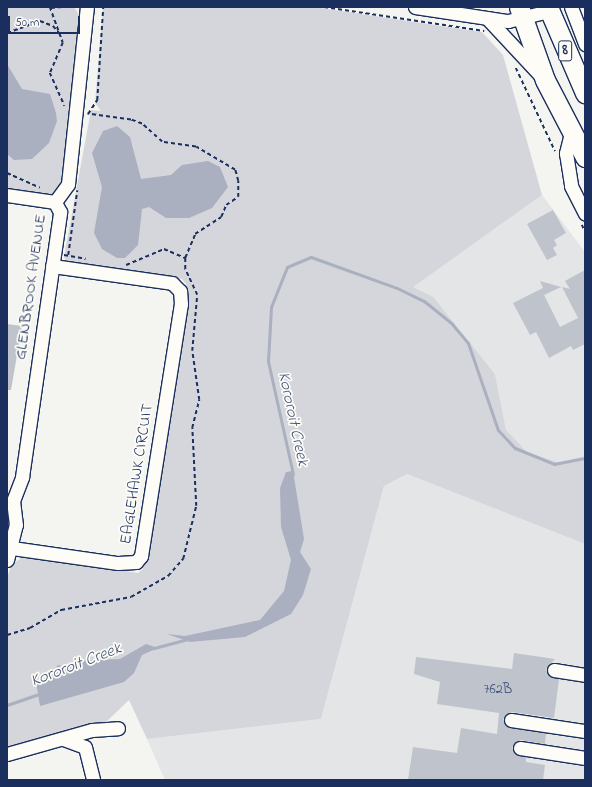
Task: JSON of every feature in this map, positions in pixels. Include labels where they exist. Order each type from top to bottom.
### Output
[{"type":"highway","name":"8","points":[[549,9],[585,93]]},
{"type":"highway","name":"8","points":[[520,13],[545,80],[585,156]]},
{"type":"street","name":"GLENBROOK AVENUE","points":[[7,560],[12,548],[16,525],[10,501],[20,487],[60,212],[55,202],[68,184],[82,113],[86,13],[77,7]]},
{"type":"street","points":[[415,7],[487,18],[549,9]]},
{"type":"street","points":[[571,7],[585,44]]},
{"type":"street","points":[[487,18],[545,80]]},
{"type":"street","points":[[572,133],[566,153],[571,186],[583,218]]},
{"type":"street","points":[[7,195],[55,202]]},
{"type":"street","name":"EAGLEHAWK CIRCUIT","points":[[12,548],[118,563],[136,562],[141,556],[178,312],[172,292],[151,280],[53,260]]},
{"type":"street","points":[[554,670],[585,675]]},
{"type":"street","points":[[511,720],[585,731]]},
{"type":"street","points":[[7,754],[92,730],[118,728]]},
{"type":"street","points":[[63,739],[84,747],[93,780]]},
{"type":"street","points":[[520,748],[585,758]]},
{"type":"path","points":[[62,7],[51,8],[62,36],[63,43],[50,73],[66,107],[82,113],[142,124],[162,142],[196,147],[235,170],[238,197],[226,205],[221,217],[195,234],[185,258],[191,280]]},
{"type":"path","points":[[82,113],[97,100],[103,7]]},
{"type":"path","points":[[324,7],[483,31],[489,36]]},
{"type":"path","points":[[7,33],[40,21],[53,26],[62,36]]},
{"type":"path","points":[[514,63],[556,153]]},
{"type":"path","points":[[7,173],[43,189]]},
{"type":"path","points":[[583,218],[585,231]]},
{"type":"path","points":[[123,266],[164,249],[185,258]]},
{"type":"path","points":[[53,260],[92,261]]},
{"type":"shaded area","points":[[7,7],[74,7],[78,13],[81,25],[63,182],[55,195],[7,190]]},
{"type":"shaded area","points":[[103,7],[314,7],[482,32],[503,55],[542,195],[413,287],[433,297],[495,374],[506,430],[527,452],[558,462],[585,456],[585,544],[407,474],[384,486],[321,719],[147,739],[129,700],[105,723],[7,747],[7,578],[12,564],[25,556],[138,573],[143,569],[186,284],[182,279],[67,262],[64,257],[91,110],[101,111],[95,103]]},
{"type":"shaded area","points":[[542,195],[585,252],[585,456],[558,462],[527,452],[506,431],[495,374],[433,298],[412,287]]},
{"type":"shaded area","points":[[407,474],[585,544],[585,780],[165,780],[147,739],[321,719],[384,486]]},
{"type":"water","points":[[7,64],[22,89],[50,94],[56,113],[57,121],[49,143],[32,159],[14,160],[7,154]]},
{"type":"water","points":[[117,126],[130,137],[141,179],[171,175],[182,165],[208,161],[220,167],[228,187],[212,208],[189,218],[166,218],[149,207],[142,209],[138,245],[125,258],[117,258],[102,249],[94,233],[102,187],[92,153],[103,131]]},
{"type":"water","points":[[293,471],[304,539],[300,552],[311,569],[303,595],[291,614],[245,637],[190,642],[167,634],[185,636],[260,620],[284,591],[291,560],[281,527],[280,488],[286,472]]},
{"type":"water","points":[[146,644],[158,648],[142,655],[134,673],[124,682],[40,706],[36,682],[48,680],[58,665],[67,667],[76,661],[120,659]]},
{"type":"building","points":[[553,210],[566,233],[554,240],[557,245],[553,248],[557,255],[547,260],[527,224]]},
{"type":"building","points":[[585,270],[585,344],[573,350],[571,346],[549,358],[536,332],[530,335],[513,303],[543,288],[540,281],[561,287],[544,295],[560,327],[578,318],[562,287],[570,289],[565,281]]},
{"type":"building","points":[[7,324],[22,326],[11,390],[7,390]]},
{"type":"building","points":[[514,653],[555,659],[546,669],[549,676],[559,679],[554,718],[512,712],[503,719],[509,728],[546,733],[545,744],[521,740],[512,747],[515,754],[526,757],[526,762],[545,765],[543,780],[408,780],[413,747],[457,753],[461,728],[497,734],[499,713],[437,704],[440,682],[414,674],[416,657],[512,669]]},
{"type":"waterway","name":"Kororoit Creek","points":[[293,474],[268,361],[271,307],[287,267],[311,257],[397,288],[424,301],[452,324],[468,343],[498,430],[515,448],[554,464],[585,458]]},
{"type":"waterway","name":"Kororoit Creek","points":[[154,648],[187,639]]},
{"type":"waterway","name":"Kororoit Creek","points":[[7,705],[41,693]]}]
